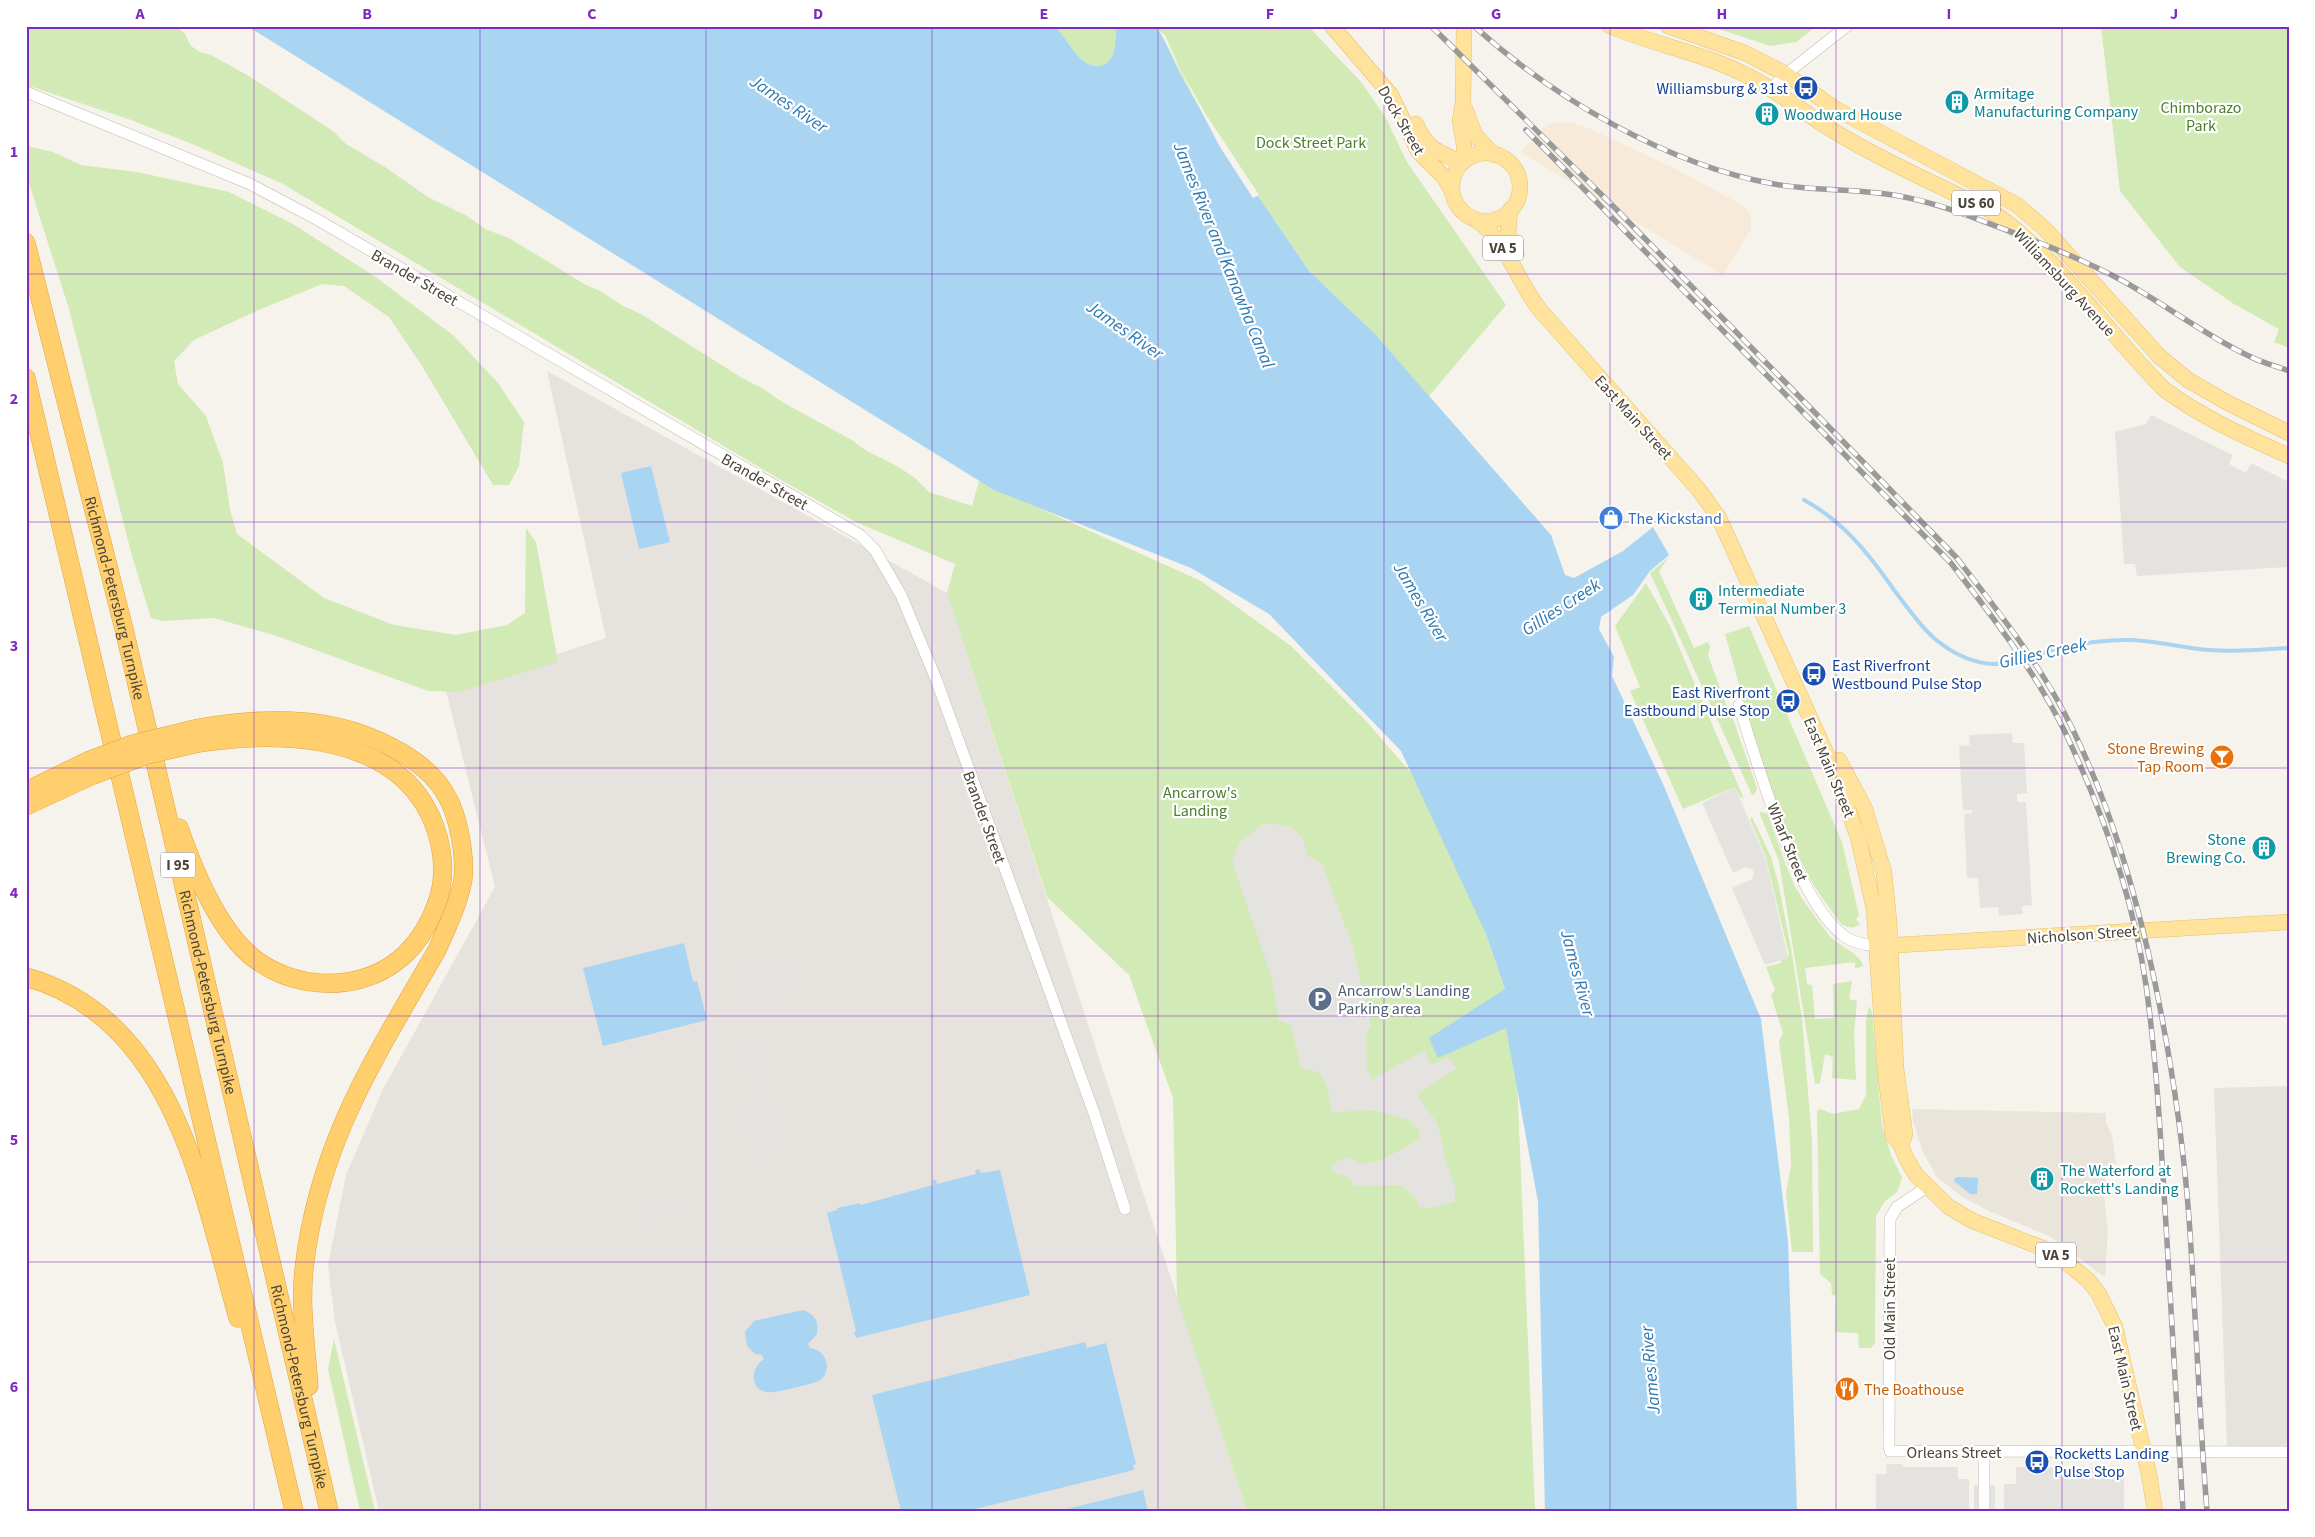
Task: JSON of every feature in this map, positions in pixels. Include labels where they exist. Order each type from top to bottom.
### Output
[{"type":"highway","name":"Richmond-Petersburg Turnpike","points":[[26,243],[136,680],[330,1511]]},
{"type":"highway","name":"Richmond-Petersburg Turnpike","points":[[26,378],[191,1066],[294,1511]]},
{"type":"highway","points":[[136,680],[160,772],[185,844],[206,892],[238,943],[272,970],[301,980],[320,983],[338,983],[364,978],[384,970],[408,951],[432,915],[442,878],[441,851],[436,830],[426,810],[410,787],[390,770],[366,756],[345,747],[321,741],[297,738],[199,736]]},
{"type":"highway","points":[[26,791],[91,768],[147,755],[199,736],[251,721],[295,720],[347,728],[384,742],[417,763],[440,783],[452,805],[462,849],[463,877],[447,928],[438,950],[350,1104],[328,1159],[316,1202],[304,1270],[304,1298],[310,1394],[324,1488]]},
{"type":"highway","points":[[26,806],[91,768]]},
{"type":"highway","points":[[26,977],[69,995],[107,1021],[138,1053],[163,1093],[193,1164],[239,1323],[276,1436]]},
{"type":"main road","name":"Dock Street","points":[[1332,26],[1388,90],[1406,122],[1418,151],[1444,178],[1452,191]]},
{"type":"main road","name":"Dock Street","points":[[1341,26],[1396,87],[1426,142],[1442,155],[1463,162]]},
{"type":"main road","name":"Williamsburg Avenue","points":[[1610,26],[1724,64],[1772,88],[1853,142],[1991,211],[2009,223],[2047,259],[2165,390],[2187,407],[2213,421],[2289,456]]},
{"type":"main road","name":"Williamsburg Avenue","points":[[1668,26],[1737,49],[1786,74],[1834,108],[2017,206],[2045,230],[2159,356],[2188,380],[2289,433]]},
{"type":"main road","name":"VA 5","points":[[1464,27],[1463,103],[1460,121],[1464,145],[1463,162],[1453,178],[1452,191],[1462,212],[1476,220]]},
{"type":"main road","name":"VA 5","points":[[1463,103],[1475,135],[1494,155],[1506,160],[1517,175],[1519,193],[1510,210]]},
{"type":"main road","points":[[1463,162],[1475,155],[1494,155]]},
{"type":"main road","points":[[1476,220],[1491,221],[1505,216],[1510,210]]},
{"type":"main road","name":"East Main Street","points":[[1510,210],[1508,228],[1510,242],[1529,278],[1542,297],[1710,487],[1730,518],[1842,766],[1870,822],[1884,872],[1883,946],[1904,1134],[1901,1145],[1906,1158],[1927,1187],[1959,1214],[2045,1249],[2062,1259],[2088,1280],[2099,1294],[2115,1327],[2155,1511]]},
{"type":"main road","name":"East Main Street","points":[[1476,220],[1490,230],[1498,240],[1522,284],[1540,310],[1699,490],[1719,518],[1846,800],[1861,846],[1883,946]]},
{"type":"main road","name":"Nicholson Street","points":[[1883,946],[2289,922]]},
{"type":"street","points":[[1772,88],[1786,74],[1847,26]]},
{"type":"street","name":"Brander Street","points":[[26,92],[250,184],[310,216],[860,535],[875,550],[901,595],[936,679],[1094,1113],[1125,1209]]},
{"type":"street","name":"Wharf Street","points":[[1739,705],[1777,817],[1806,887],[1838,932],[1858,944],[1883,946]]},
{"type":"street","name":"Old Main Street","points":[[1889,1450],[1890,1220],[1897,1207],[1927,1187]]},
{"type":"street","name":"Orleans Street","points":[[1889,1450],[1892,1452],[2289,1452]]},
{"type":"street","points":[[1984,1452],[1984,1511]]},
{"type":"shaded area","points":[[1554,122],[1572,123],[1588,128],[1672,167],[1737,202],[1751,213],[1751,229],[1723,275],[1520,152],[1543,128]]},
{"type":"shaded area","points":[[547,371],[947,593],[1247,1511],[379,1511],[335,1322],[328,1265],[346,1175],[383,1089],[495,887],[446,691],[606,638]]},
{"type":"shaded area","points":[[2151,415],[2233,455],[2229,464],[2246,473],[2251,463],[2289,482],[2289,567],[2137,576],[2135,564],[2124,564],[2115,432],[2146,424]]},
{"type":"shaded area","points":[[2012,733],[2013,743],[2024,743],[2027,793],[2017,794],[2017,802],[2026,802],[2032,905],[2022,906],[2023,914],[1999,916],[1998,907],[1980,908],[1978,878],[1967,878],[1964,814],[1972,813],[1972,810],[1963,810],[1959,746],[1970,745],[1969,735]]},
{"type":"shaded area","points":[[1735,787],[1766,860],[1788,958],[1765,965],[1732,888],[1752,879],[1754,873],[1752,869],[1746,867],[1733,873],[1702,803]]},
{"type":"shaded area","name":"Ancarrow's Landing Parking area","points":[[1265,823],[1289,826],[1303,838],[1307,855],[1322,864],[1353,947],[1371,1026],[1366,1036],[1367,1068],[1372,1079],[1424,1051],[1432,1065],[1448,1057],[1457,1068],[1417,1095],[1437,1123],[1444,1156],[1455,1188],[1455,1202],[1430,1208],[1420,1207],[1416,1199],[1402,1185],[1355,1186],[1347,1177],[1332,1172],[1332,1164],[1346,1157],[1363,1164],[1382,1160],[1420,1139],[1419,1130],[1409,1120],[1376,1111],[1360,1110],[1332,1113],[1328,1089],[1322,1076],[1315,1071],[1301,1068],[1291,1025],[1279,1020],[1272,978],[1232,862],[1240,841]]},
{"type":"shaded area","points":[[794,955],[799,992],[745,1003],[734,966]]},
{"type":"shaded area","points":[[754,1036],[768,1094],[756,1097],[742,1039]]},
{"type":"shaded area","points":[[2289,1086],[2289,1446],[2227,1446],[2214,1088]]},
{"type":"shaded area","points":[[771,1106],[782,1151],[755,1162],[743,1113]]},
{"type":"shaded area","points":[[1912,1109],[2106,1113],[2106,1123],[2112,1135],[2116,1163],[2108,1165],[2104,1195],[2108,1232],[2105,1277],[2049,1236],[1991,1212],[1962,1197],[1936,1176],[1922,1150],[1913,1121]]},
{"type":"shaded area","points":[[688,1199],[690,1210],[643,1221],[641,1210]]},
{"type":"shaded area","points":[[1886,1464],[1902,1464],[1903,1467],[1958,1467],[1958,1479],[1969,1479],[1969,1511],[1876,1511],[1876,1474],[1887,1474]]},
{"type":"shaded area","points":[[2016,1467],[2124,1468],[2124,1511],[2004,1511],[2004,1484],[2016,1484]]},
{"type":"shaded area","points":[[1974,1485],[1979,1485],[1979,1511],[1974,1511]]},
{"type":"shaded area","points":[[1990,1485],[1995,1485],[1995,1511],[1990,1511]]},
{"type":"green space","name":"Ancarrow's Landing","points":[[26,26],[176,26],[185,34],[191,46],[247,75],[333,131],[346,144],[385,167],[428,197],[467,216],[485,229],[509,238],[586,285],[641,314],[782,402],[852,440],[865,450],[897,466],[915,478],[929,492],[972,506],[979,481],[1201,581],[1291,646],[1366,721],[1432,797],[1486,934],[1505,989],[1438,1058],[1506,1027],[1517,1080],[1535,1511],[1247,1511],[1177,1298],[1173,1098],[1129,975],[1047,897],[947,593],[955,564],[856,522],[781,480],[283,184],[197,146],[131,120],[26,85]]},
{"type":"green space","points":[[1053,26],[1117,26],[1113,54],[1103,65],[1094,66],[1087,63],[1080,58]]},
{"type":"green space","name":"Dock Street Park","points":[[1154,26],[1308,26],[1362,83],[1386,118],[1407,162],[1506,305],[1429,396],[1374,333],[1309,271],[1205,118],[1179,72],[1163,36]]},
{"type":"green space","points":[[1710,26],[1817,26],[1796,42],[1770,46]]},
{"type":"green space","name":"Chimborazo Park","points":[[2101,26],[2289,26],[2289,348],[2274,342],[2279,329],[2234,304],[2180,267],[2120,191]]},
{"type":"green space","points":[[26,146],[53,152],[81,165],[137,172],[229,192],[293,224],[377,278],[454,336],[498,383],[524,422],[519,466],[509,485],[493,485],[422,366],[389,317],[344,286],[322,284],[254,312],[194,340],[174,361],[178,384],[206,416],[223,463],[230,509],[237,534],[324,598],[394,625],[456,635],[507,625],[525,613],[526,528],[536,542],[558,662],[458,692],[428,691],[277,636],[214,618],[163,621],[151,618],[132,556],[69,309],[26,174]]},
{"type":"green space","points":[[1669,557],[1659,571],[1694,648],[1708,642],[1710,647],[1708,655],[1757,788],[1755,794],[1752,795],[1650,573]]},
{"type":"green space","points":[[1646,583],[1670,626],[1744,799],[1740,797],[1735,787],[1683,809],[1630,691],[1640,687],[1615,626]]},
{"type":"green space","points":[[1749,626],[1842,842],[1859,915],[1856,920],[1860,924],[1855,927],[1841,924],[1807,873],[1793,845],[1770,786],[1725,634]]},
{"type":"green space","points":[[1759,812],[1767,813],[1789,874],[1805,902],[1828,934],[1858,957],[1863,966],[1855,969],[1855,962],[1805,968],[1807,984],[1812,985],[1815,1019],[1834,1018],[1833,984],[1852,981],[1849,999],[1857,1001],[1854,1033],[1856,1080],[1832,1078],[1833,1057],[1825,1054],[1820,1083],[1815,1084],[1779,861]]},
{"type":"green space","points":[[1752,817],[1771,857],[1778,882],[1802,1019],[1812,1141],[1813,1252],[1792,1252],[1786,1193],[1791,1166],[1789,1118],[1779,1041],[1783,1033],[1771,995],[1775,990],[1766,967],[1781,963],[1780,959],[1789,955],[1766,858],[1750,819]]},
{"type":"green space","points":[[1869,1006],[1872,1011],[1882,1126],[1891,1155],[1902,1178],[1897,1192],[1885,1201],[1876,1216],[1875,1343],[1871,1348],[1859,1348],[1858,1333],[1835,1332],[1836,1296],[1832,1295],[1831,1283],[1820,1274],[1817,1111],[1820,1109],[1833,1114],[1859,1109],[1866,1095],[1866,1021]]},
{"type":"green space","points":[[334,1339],[375,1511],[360,1511],[328,1369]]},
{"type":"water","points":[[247,26],[1053,26],[1080,58],[1094,66],[1103,65],[1112,56],[1117,26],[1154,26],[1163,36],[1179,72],[1205,118],[1309,271],[1374,333],[1551,535],[1565,575],[1574,578],[1623,551],[1653,527],[1669,555],[1650,571],[1633,595],[1601,617],[1599,629],[1614,657],[1612,676],[1663,784],[1761,1019],[1788,1241],[1797,1511],[1545,1511],[1538,1202],[1506,1028],[1438,1058],[1429,1038],[1505,989],[1486,934],[1401,751],[1269,614],[1191,568],[994,490]]},
{"type":"water","points":[[651,466],[670,542],[639,549],[621,473]]},
{"type":"water","points":[[684,943],[693,982],[697,981],[707,1020],[603,1046],[583,968]]},
{"type":"water","points":[[979,1169],[981,1173],[1000,1170],[1030,1295],[856,1338],[854,1332],[856,1331],[827,1213],[837,1210],[837,1208],[860,1203],[861,1205],[933,1185],[932,1181],[936,1180],[937,1184],[976,1174],[975,1171]]},
{"type":"water","points":[[1955,1178],[1978,1178],[1977,1194],[1970,1194],[1954,1181]]},
{"type":"water","points":[[803,1310],[811,1314],[817,1322],[817,1334],[808,1344],[810,1348],[819,1351],[825,1357],[827,1366],[825,1375],[817,1382],[790,1389],[776,1392],[760,1390],[754,1382],[754,1372],[764,1359],[762,1355],[755,1354],[747,1346],[745,1332],[754,1321]]},
{"type":"water","points":[[1085,1342],[1087,1348],[1106,1343],[1136,1464],[1133,1465],[1134,1470],[967,1511],[901,1511],[872,1395]]},
{"type":"water","points":[[1143,1490],[1148,1511],[1059,1511]]},
{"type":"pier","points":[[1159,30],[1165,35],[1181,71],[1207,116],[1259,195],[1253,198],[1220,147]]},
{"type":"waterway","name":"Gillies Creek","points":[[1804,500],[1831,518],[1854,539],[1929,634],[1948,649],[1977,662],[2001,664],[2069,646],[2123,640],[2219,651],[2289,648]]},
{"type":"railway","points":[[1431,26],[1617,210],[1956,557],[2033,661],[2060,705],[2086,759],[2111,821],[2140,917],[2166,1041],[2176,1099],[2186,1188],[2207,1511]]},
{"type":"railway","points":[[1474,26],[1505,53],[1576,103],[1653,145],[1734,175],[1774,184],[1890,194],[1958,212],[2047,246],[2105,272],[2139,290],[2234,349],[2289,371]]},
{"type":"railway","points":[[1526,130],[1950,562],[2027,666],[2065,732],[2092,793],[2125,887],[2146,985],[2160,1135],[2183,1511]]},
{"type":"place","name":"Williamsburg & 31st","points":[[1806,88]]},
{"type":"place","name":"Armitage Manufacturing Company","points":[[1957,102]]},
{"type":"place","name":"Woodward House","points":[[1767,114]]},
{"type":"place","name":"The Kickstand","points":[[1611,518]]},
{"type":"place","name":"Intermediate Terminal Number 3","points":[[1701,599]]},
{"type":"place","name":"East Riverfront Westbound Pulse Stop","points":[[1814,674]]},
{"type":"place","name":"East Riverfront Eastbound Pulse Stop","points":[[1788,701]]},
{"type":"place","name":"Stone Brewing Tap Room","points":[[2222,757]]},
{"type":"place","name":"Stone Brewing Co.","points":[[2264,848]]},
{"type":"place","name":"Ancarrow's Landing Parking area","points":[[1320,999]]},
{"type":"place","name":"The Waterford at Rockett's Landing","points":[[2042,1179]]},
{"type":"place","name":"The Boathouse","points":[[1847,1389]]},
{"type":"place","name":"Rocketts Landing Pulse Stop","points":[[2037,1462]]},
{"type":"water label","name":"James River","points":[[789,104]]},
{"type":"water label","name":"James River and Kanawha Canal","points":[[1224,255]]},
{"type":"water label","name":"James River","points":[[1125,330]]},
{"type":"water label","name":"James River","points":[[1421,602]]},
{"type":"water label","name":"James River","points":[[1578,973]]},
{"type":"water label","name":"James River","points":[[1650,1370]]}]
